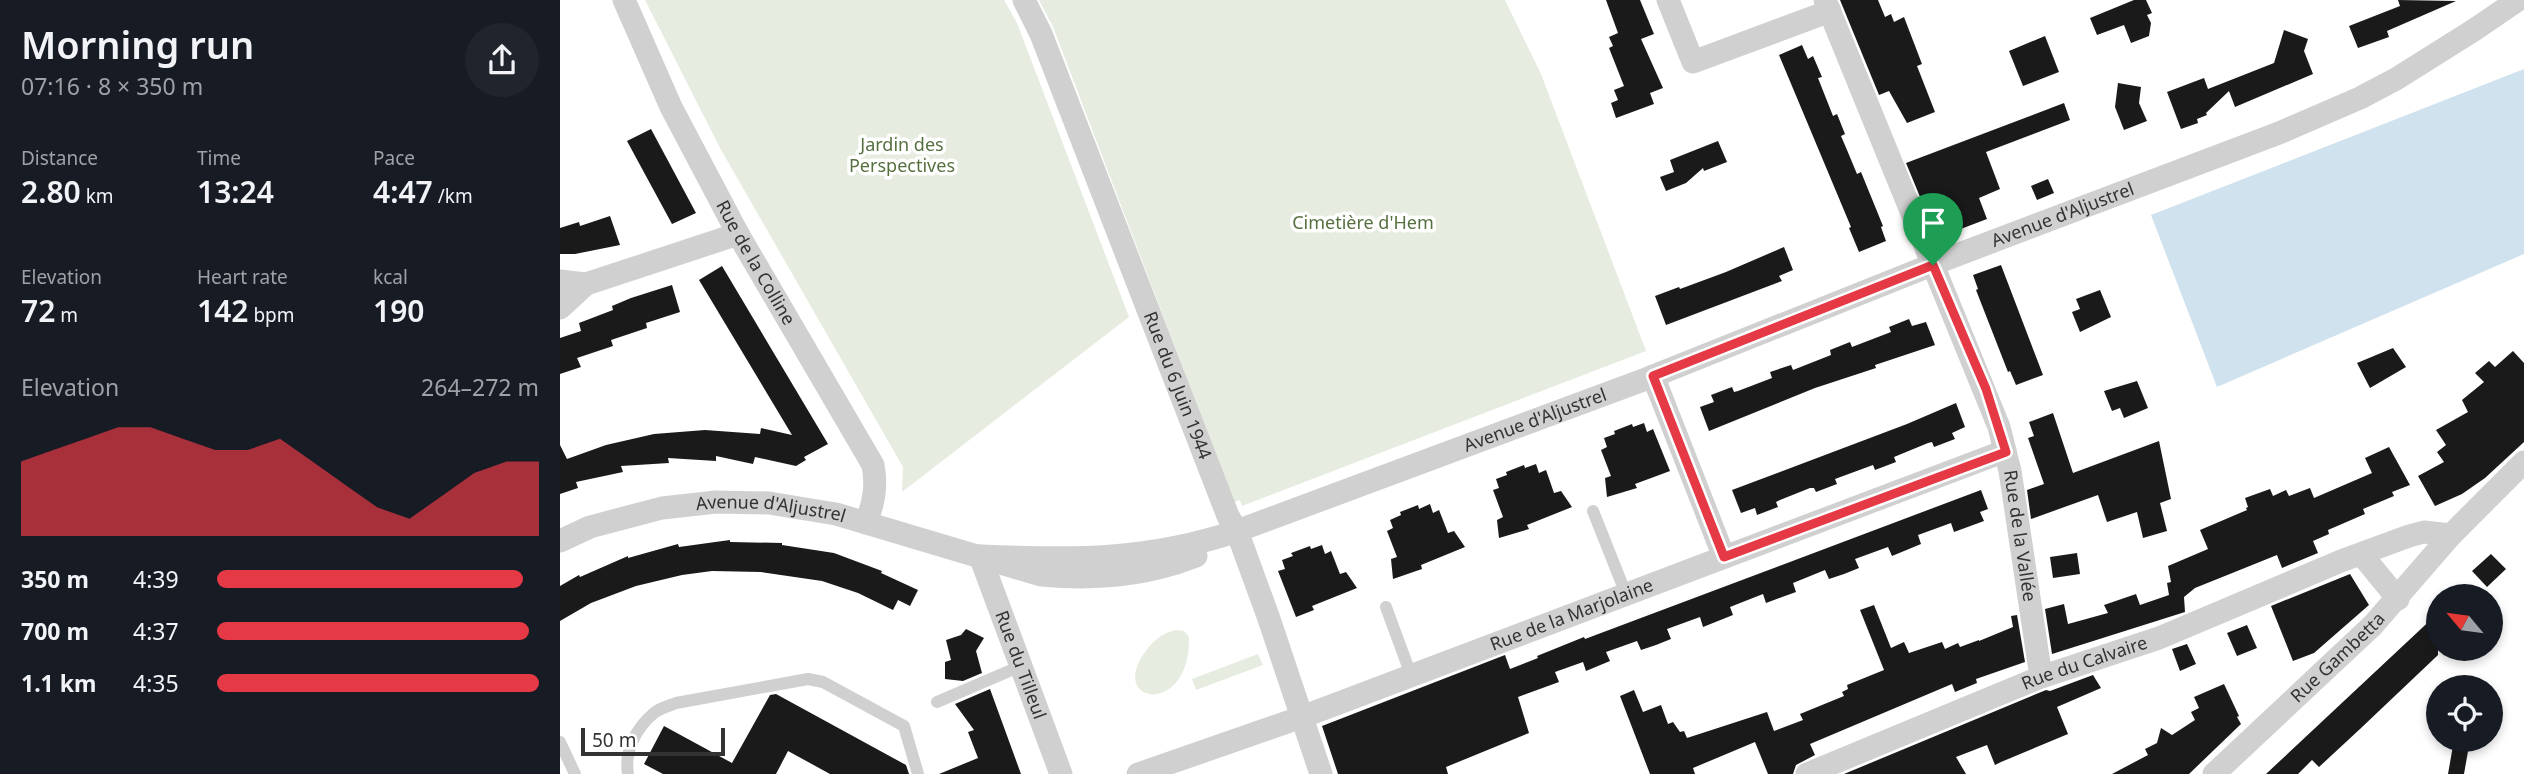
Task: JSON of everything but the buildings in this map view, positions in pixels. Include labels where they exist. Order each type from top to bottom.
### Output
[{"type":"street","name":"Rue de la Colline","points":[[624,0],[671,107],[738,234],[873,465],[875,491],[866,523]]},
{"type":"street","name":"Rue du 6 Juin 1944","points":[[1024,0],[1041,34],[1228,516],[1237,531],[1321,774]]},
{"type":"street","name":"Rue de la Vallée","points":[[1668,0],[1693,62],[1828,5],[1986,389],[2006,452],[2041,677]]},
{"type":"street","name":"Avenue d'Aljustrel","points":[[560,541],[590,527],[642,513],[681,505],[716,502],[789,506],[836,514],[1041,575],[1068,578],[1114,577],[1179,562],[1207,551],[1237,531],[1653,376],[2323,115],[2423,63],[2518,0]]},
{"type":"street","points":[[560,308],[586,284],[738,234]]},
{"type":"street","points":[[560,281],[586,284]]},
{"type":"street","points":[[1653,376],[1724,557]]},
{"type":"street","name":"Rue de la Marjolaine","points":[[1138,774],[1301,717],[2006,452]]},
{"type":"street","points":[[2451,535],[2524,462]]},
{"type":"street","name":"Rue du Calvaire","points":[[1807,774],[2041,677],[2159,638],[2341,561],[2424,532],[2451,535]]},
{"type":"street","name":"Rue Gambetta","points":[[2214,774],[2373,625],[2451,535]]},
{"type":"street","points":[[2362,555],[2398,599]]},
{"type":"street","name":"Rue du Tilleul","points":[[980,556],[1060,774]]},
{"type":"lane","points":[[1593,511],[1626,594]]},
{"type":"lane","points":[[1386,607],[1411,675]]},
{"type":"lane","points":[[937,702],[1021,666]]},
{"type":"lane","points":[[628,774],[627,750],[655,711],[676,703],[808,679],[823,682],[904,726],[918,774]]},
{"type":"lane","points":[[560,742],[575,774]]},
{"type":"green space","name":"Jardin des Perspectives","points":[[645,0],[1004,0],[1017,23],[1129,317],[902,492],[903,467],[720,148]]},
{"type":"green space","name":"Cimetière d'Hem","points":[[1039,0],[1505,0],[1541,74],[1646,351],[1242,506],[1240,500],[1234,502],[1053,27]]},
{"type":"green space","points":[[1175,630],[1184,631],[1189,637],[1186,663],[1178,681],[1166,691],[1154,694],[1143,692],[1136,683],[1136,670],[1145,652],[1158,638]]},
{"type":"green space","points":[[1258,654],[1263,665],[1196,690],[1192,679]]},
{"type":"water","points":[[2524,69],[2524,254],[2217,387],[2151,215]]},
{"type":"route","points":[[1933,265],[1986,389],[2006,452],[1724,557],[1653,376],[1933,265]]}]
